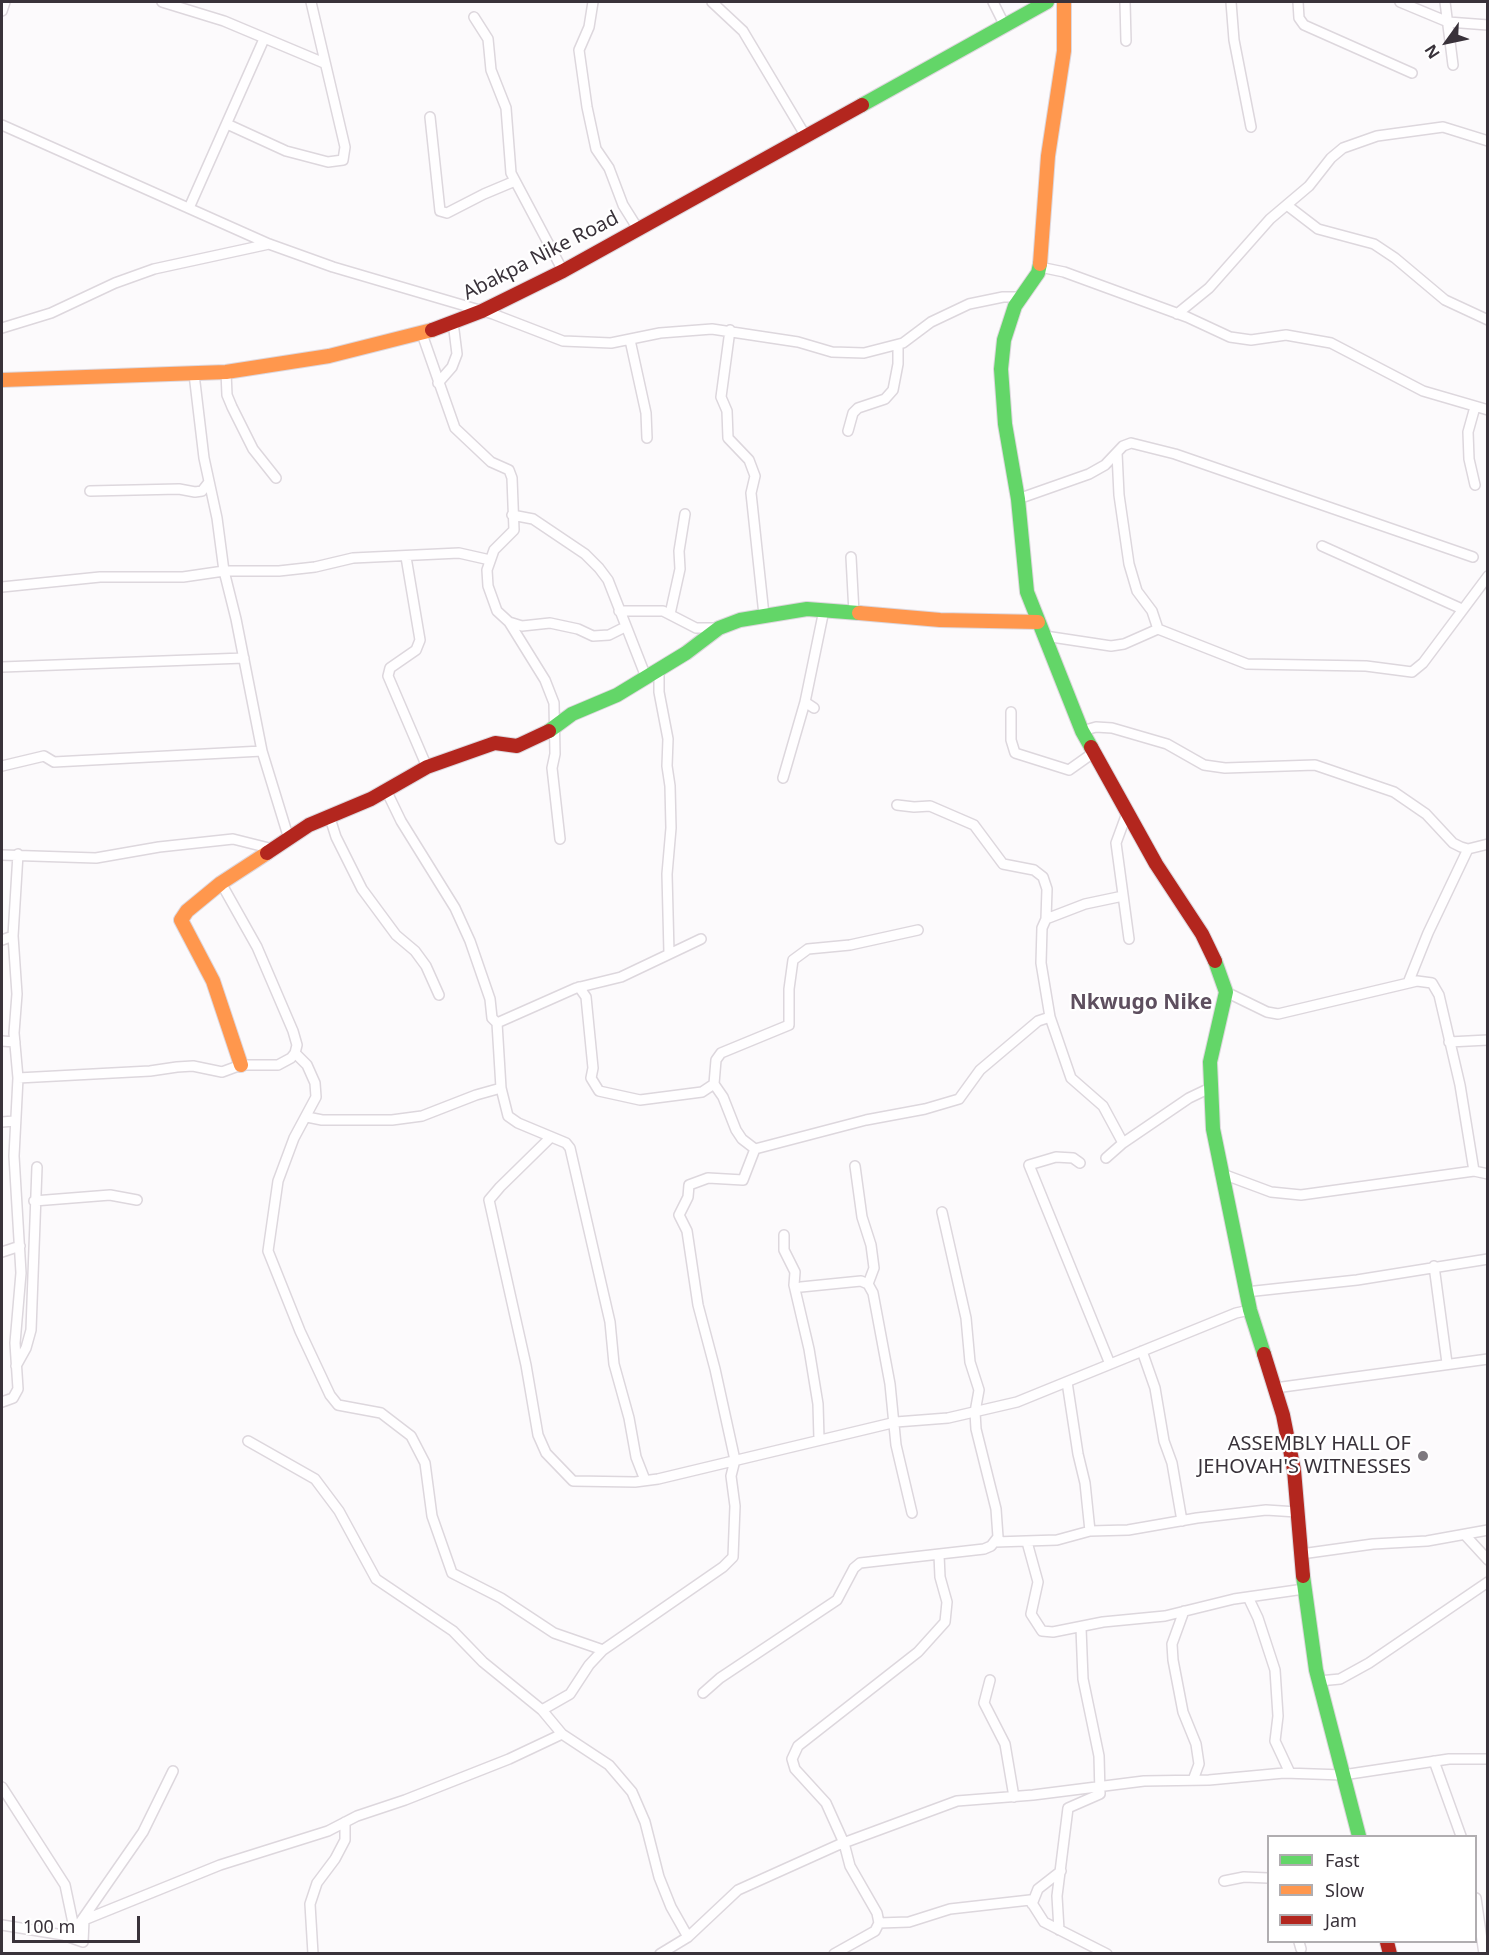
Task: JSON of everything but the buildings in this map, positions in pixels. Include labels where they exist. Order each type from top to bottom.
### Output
[{"type":"street","points":[[2,11],[5,2]]},
{"type":"street","points":[[162,2],[224,21],[324,63]]},
{"type":"street","points":[[227,124],[286,151],[328,162],[343,160],[345,147],[311,2]]},
{"type":"street","points":[[593,2],[589,27],[579,50],[587,107],[596,149],[609,168],[623,205],[638,229]]},
{"type":"street","points":[[712,2],[743,31],[805,135]]},
{"type":"street","points":[[993,2],[1005,26]]},
{"type":"street","name":"Abakpa Nike Road","points":[[2,380],[226,372],[329,356],[422,334],[482,311],[563,271],[1047,2]]},
{"type":"street","points":[[1064,2],[1064,51],[1048,156],[1044,243],[1040,267],[1021,297],[1006,332],[1001,369],[1005,424],[1028,592],[1082,731],[1127,813],[1203,934],[1226,992],[1210,1062],[1210,1088],[1220,1173],[1250,1310],[1275,1388],[1294,1470],[1304,1589],[1318,1681],[1359,1835]]},
{"type":"street","points":[[1125,2],[1126,41]]},
{"type":"street","points":[[1231,2],[1234,40],[1251,127]]},
{"type":"street","points":[[1298,2],[1299,18],[1304,25],[1412,73]]},
{"type":"street","points":[[1400,2],[1448,22],[1488,25]]},
{"type":"street","points":[[1445,2],[1453,65]]},
{"type":"street","points":[[474,17],[488,39],[491,70],[506,108],[510,168],[563,271]]},
{"type":"street","points":[[189,208],[264,39]]},
{"type":"street","points":[[430,117],[440,211],[447,213],[515,181]]},
{"type":"street","points":[[2,125],[268,244],[333,267],[482,311],[563,341],[594,344],[701,329],[730,330],[838,353],[864,353],[898,346],[937,318],[969,304],[1003,297],[1021,297]]},
{"type":"street","points":[[1177,314],[1209,288],[1270,219],[1309,186],[1331,158],[1356,141],[1443,127],[1488,141]]},
{"type":"street","points":[[1288,206],[1318,229],[1374,244],[1395,258],[1445,300],[1488,320]]},
{"type":"street","points":[[2,328],[51,313],[115,283],[154,269],[268,244]]},
{"type":"street","points":[[1040,267],[1064,272],[1177,314],[1219,333],[1240,339],[1286,335],[1331,342],[1423,391],[1488,410]]},
{"type":"street","points":[[438,383],[452,367],[457,354],[453,322]]},
{"type":"street","points":[[730,330],[721,397],[727,411],[728,438],[749,460],[755,476],[751,493],[764,615]]},
{"type":"street","points":[[422,334],[449,414],[459,433],[491,462],[510,472],[514,530],[498,544],[490,560],[487,580],[497,611],[509,622],[545,680],[554,703],[555,754],[552,768],[560,839]]},
{"type":"street","points":[[630,340],[646,413],[646,438]]},
{"type":"street","points":[[848,431],[853,413],[858,408],[885,399],[893,390],[898,364],[898,346]]},
{"type":"street","points":[[226,372],[227,395],[232,407],[253,449],[276,478]]},
{"type":"street","points":[[194,374],[224,571],[262,751],[289,839]]},
{"type":"street","points":[[1474,407],[1468,432],[1469,459],[1475,484]]},
{"type":"street","points":[[1017,499],[1089,474],[1105,465],[1123,446],[1131,443],[1175,454],[1473,557]]},
{"type":"street","points":[[1117,453],[1129,564],[1137,591],[1152,611],[1158,629]]},
{"type":"street","points":[[90,491],[167,488],[195,492],[202,491],[209,482]]},
{"type":"street","points":[[670,614],[680,569],[679,551],[685,514]]},
{"type":"street","points":[[512,515],[533,519],[585,554],[608,580],[646,677]]},
{"type":"street","points":[[1322,546],[1462,609]]},
{"type":"street","points":[[2,586],[88,577],[183,577],[224,571],[279,571],[315,567],[353,558],[459,553],[490,560]]},
{"type":"street","points":[[406,557],[420,640],[416,650],[390,668],[388,675],[427,767]]},
{"type":"street","points":[[851,557],[854,613]]},
{"type":"street","points":[[1046,636],[1111,646],[1124,644],[1158,629],[1247,664],[1366,666],[1412,672],[1423,663],[1488,576]]},
{"type":"street","points":[[619,611],[663,611],[696,628],[719,628],[764,615],[807,609],[940,620],[1038,622]]},
{"type":"street","points":[[783,778],[809,705],[824,610]]},
{"type":"street","points":[[509,622],[522,626],[550,623],[578,628],[593,636],[609,635],[625,627]]},
{"type":"street","points":[[241,1065],[213,981],[181,920],[187,911],[221,883],[309,825],[330,818],[427,767],[495,743],[517,746],[555,728],[572,714],[617,695],[686,653],[719,628]]},
{"type":"street","points":[[2,667],[244,658]]},
{"type":"street","points":[[659,669],[659,692],[668,739],[667,766],[670,786],[671,828],[667,874],[669,953]]},
{"type":"street","points":[[1011,712],[1011,740],[1015,753],[1069,770],[1093,753]]},
{"type":"street","points":[[1082,731],[1096,727],[1112,728],[1167,744],[1204,765],[1225,768],[1315,765],[1394,792],[1426,814],[1453,843],[1468,849],[1488,844]]},
{"type":"street","points":[[2,766],[44,756],[54,762],[262,751]]},
{"type":"street","points":[[386,790],[401,821],[462,922],[486,988],[492,1018],[497,1023],[503,1105],[511,1120],[566,1143],[572,1155],[574,1173],[610,1322],[614,1364],[629,1418],[636,1457],[645,1480]]},
{"type":"street","points":[[897,805],[930,806],[974,825],[1003,864],[1034,870],[1043,877],[1047,889],[1046,919],[1042,928],[1041,963],[1050,1017],[1071,1078],[1103,1106],[1123,1143]]},
{"type":"street","points":[[1127,813],[1116,843],[1129,939]]},
{"type":"street","points":[[330,818],[336,837],[362,889],[396,935],[415,951],[426,966],[439,995]]},
{"type":"street","points":[[2,855],[96,858],[159,847],[233,839],[275,849]]},
{"type":"street","points":[[1408,983],[1428,933],[1468,849]]},
{"type":"street","points":[[2,1402],[16,1394],[20,1246],[14,1121],[18,1078],[15,1042],[17,994],[13,936],[18,854]]},
{"type":"street","points":[[18,1078],[150,1071],[193,1066],[222,1072],[241,1065],[278,1065],[295,1053],[297,1046],[293,1031],[257,947],[221,883]]},
{"type":"street","points":[[1046,919],[1085,904],[1123,896]]},
{"type":"street","points":[[755,1149],[742,1139],[736,1130],[723,1097],[714,1084],[716,1060],[721,1053],[789,1025],[789,989],[793,960],[808,949],[850,945],[918,930]]},
{"type":"street","points":[[2,940],[13,936]]},
{"type":"street","points":[[497,1023],[530,1006],[591,982],[621,977],[701,939]]},
{"type":"street","points":[[1226,992],[1267,1012],[1278,1014],[1408,983],[1428,981],[1439,994],[1460,1085],[1474,1171]]},
{"type":"street","points":[[579,987],[586,997],[593,1068],[591,1078],[598,1092],[640,1100],[702,1092],[714,1084]]},
{"type":"street","points":[[755,1149],[959,1099],[980,1070],[1022,1037],[1038,1021],[1050,1017]]},
{"type":"street","points":[[1449,1042],[1488,1040]]},
{"type":"street","points":[[2,1041],[15,1042]]},
{"type":"street","points":[[295,1053],[307,1065],[315,1083],[316,1097],[294,1138],[278,1181],[268,1251],[300,1331],[330,1395],[338,1405],[381,1413],[411,1436],[425,1463],[432,1516],[452,1573],[501,1598],[554,1633],[603,1650]]},
{"type":"street","points":[[307,1117],[321,1120],[392,1120],[422,1116],[501,1088]]},
{"type":"street","points":[[1106,1158],[1123,1143],[1189,1098],[1210,1088]]},
{"type":"street","points":[[2,1122],[14,1121]]},
{"type":"street","points":[[551,1137],[489,1200],[526,1365],[538,1435],[546,1453],[573,1480],[645,1480],[896,1422],[936,1420],[1017,1402],[1250,1310]]},
{"type":"street","points":[[542,1710],[570,1694],[589,1665],[603,1650],[723,1567],[733,1557],[735,1506],[731,1476],[735,1460],[716,1369],[698,1305],[687,1232],[679,1215],[688,1197],[689,1185],[708,1178],[743,1180],[755,1149]]},
{"type":"street","points":[[1080,1163],[1073,1158],[1056,1157],[1029,1165],[1110,1364]]},
{"type":"street","points":[[855,1166],[862,1217],[871,1245],[874,1268],[868,1284],[880,1325],[896,1422],[896,1445],[912,1513]]},
{"type":"street","points":[[16,1366],[26,1348],[31,1330],[37,1167]]},
{"type":"street","points":[[1220,1173],[1271,1192],[1301,1195],[1474,1171],[1488,1174]]},
{"type":"street","points":[[34,1201],[110,1195],[137,1200]]},
{"type":"street","points":[[942,1212],[966,1318],[970,1362],[979,1390],[975,1412],[976,1429],[999,1530],[995,1542]]},
{"type":"street","points":[[784,1235],[784,1250],[795,1272],[794,1285],[809,1349],[818,1404],[819,1439]]},
{"type":"street","points":[[2,1251],[20,1246]]},
{"type":"street","points":[[1246,1292],[1357,1280],[1488,1259]]},
{"type":"street","points":[[1434,1266],[1447,1363]]},
{"type":"street","points":[[801,1287],[861,1281],[868,1284]]},
{"type":"street","points":[[1142,1351],[1155,1388],[1182,1521]]},
{"type":"street","points":[[1275,1388],[1488,1359]]},
{"type":"street","points":[[1067,1383],[1085,1483],[1090,1531]]},
{"type":"street","points":[[248,1441],[315,1479],[339,1511],[376,1579],[399,1597],[453,1631],[483,1662],[542,1710],[562,1734],[609,1765],[632,1792],[645,1822],[659,1877],[671,1907],[688,1937]]},
{"type":"street","points":[[703,1693],[720,1678],[837,1600],[854,1568],[860,1563],[887,1558],[939,1555],[984,1549],[995,1542],[1057,1540],[1090,1531],[1128,1530],[1266,1510],[1297,1512]]},
{"type":"street","points":[[1301,1554],[1465,1535],[1488,1530]]},
{"type":"street","points":[[1465,1535],[1488,1560]]},
{"type":"street","points":[[1028,1542],[1038,1581],[1031,1614],[1042,1631],[1081,1628],[1304,1589]]},
{"type":"street","points":[[834,1953],[855,1949],[875,1931],[879,1923],[877,1912],[850,1866],[844,1843],[826,1803],[795,1769],[792,1759],[798,1746],[918,1652],[945,1622],[947,1602],[939,1577],[939,1555]]},
{"type":"street","points":[[1318,1681],[1340,1679],[1369,1664],[1488,1582]]},
{"type":"street","points":[[1248,1597],[1275,1670],[1278,1716],[1275,1741],[1290,1773]]},
{"type":"street","points":[[1184,1611],[1172,1644],[1183,1712],[1196,1744],[1199,1764],[1193,1780]]},
{"type":"street","points":[[1059,1930],[1056,1911],[1068,1808],[1100,1794],[1099,1756],[1083,1678],[1081,1628]]},
{"type":"street","points":[[990,1680],[984,1704],[1005,1744],[1014,1797]]},
{"type":"street","points":[[83,1942],[84,1920],[107,1913],[220,1865],[328,1831],[345,1822],[509,1759],[562,1734]]},
{"type":"street","points":[[660,1953],[688,1937],[738,1890],[844,1843],[957,1801],[1014,1797],[1144,1781],[1290,1773],[1343,1775],[1434,1761],[1488,1759]]},
{"type":"street","points":[[1434,1761],[1461,1835]]},
{"type":"street","points":[[63,1935],[75,1925],[143,1832],[173,1771]]},
{"type":"street","points":[[2,1787],[64,1886],[75,1925],[83,1942]]},
{"type":"street","points":[[314,1953],[310,1904],[317,1883],[345,1840],[345,1822]]},
{"type":"street","points":[[1032,1904],[1038,1890],[1061,1870]]},
{"type":"street","points":[[1224,1881],[1244,1877],[1267,1878]]},
{"type":"street","points":[[879,1923],[909,1922],[950,1909],[1030,1900],[1044,1922],[1107,1953]]},
{"type":"street","points":[[1477,1905],[1484,1953]]},
{"type":"street","points":[[2,1925],[63,1935],[83,1942]]},
{"type":"traffic: fast","points":[[862,105],[1047,2]]},
{"type":"traffic: fast","points":[[1040,264],[1038,273],[1015,306],[1004,340],[1001,369],[1005,424],[1018,499],[1027,592],[1082,731],[1091,747]]},
{"type":"traffic: fast","points":[[549,731],[572,714],[617,695],[686,653],[719,628],[740,620],[807,609],[859,613]]},
{"type":"traffic: fast","points":[[1215,961],[1226,992],[1210,1062],[1213,1129],[1250,1310],[1264,1354]]},
{"type":"traffic: fast","points":[[1303,1576],[1316,1670],[1359,1835]]},
{"type":"traffic: slow","points":[[1040,264],[1048,156],[1064,51],[1064,2]]},
{"type":"traffic: slow","points":[[2,380],[226,372],[329,356],[432,330]]},
{"type":"traffic: slow","points":[[859,613],[940,620],[1038,622]]},
{"type":"traffic: slow","points":[[241,1065],[213,981],[181,920],[187,911],[221,883],[267,853]]},
{"type":"traffic: jam","points":[[432,330],[482,311],[563,271],[862,105]]},
{"type":"traffic: jam","points":[[267,853],[309,825],[371,799],[427,767],[495,743],[517,746],[549,731]]},
{"type":"traffic: jam","points":[[1091,747],[1156,864],[1202,934],[1215,961]]},
{"type":"traffic: jam","points":[[1264,1354],[1283,1415],[1294,1470],[1303,1576]]},
{"type":"traffic: jam","points":[[1387,1943],[1390,1954]]},
{"type":"place","name":"ASSEMBLY HALL OF JEHOVAH'S WITNESSES","points":[[1423,1456]]},
{"type":"district","name":"Nkwugo Nike","points":[[1141,1003]]}]
